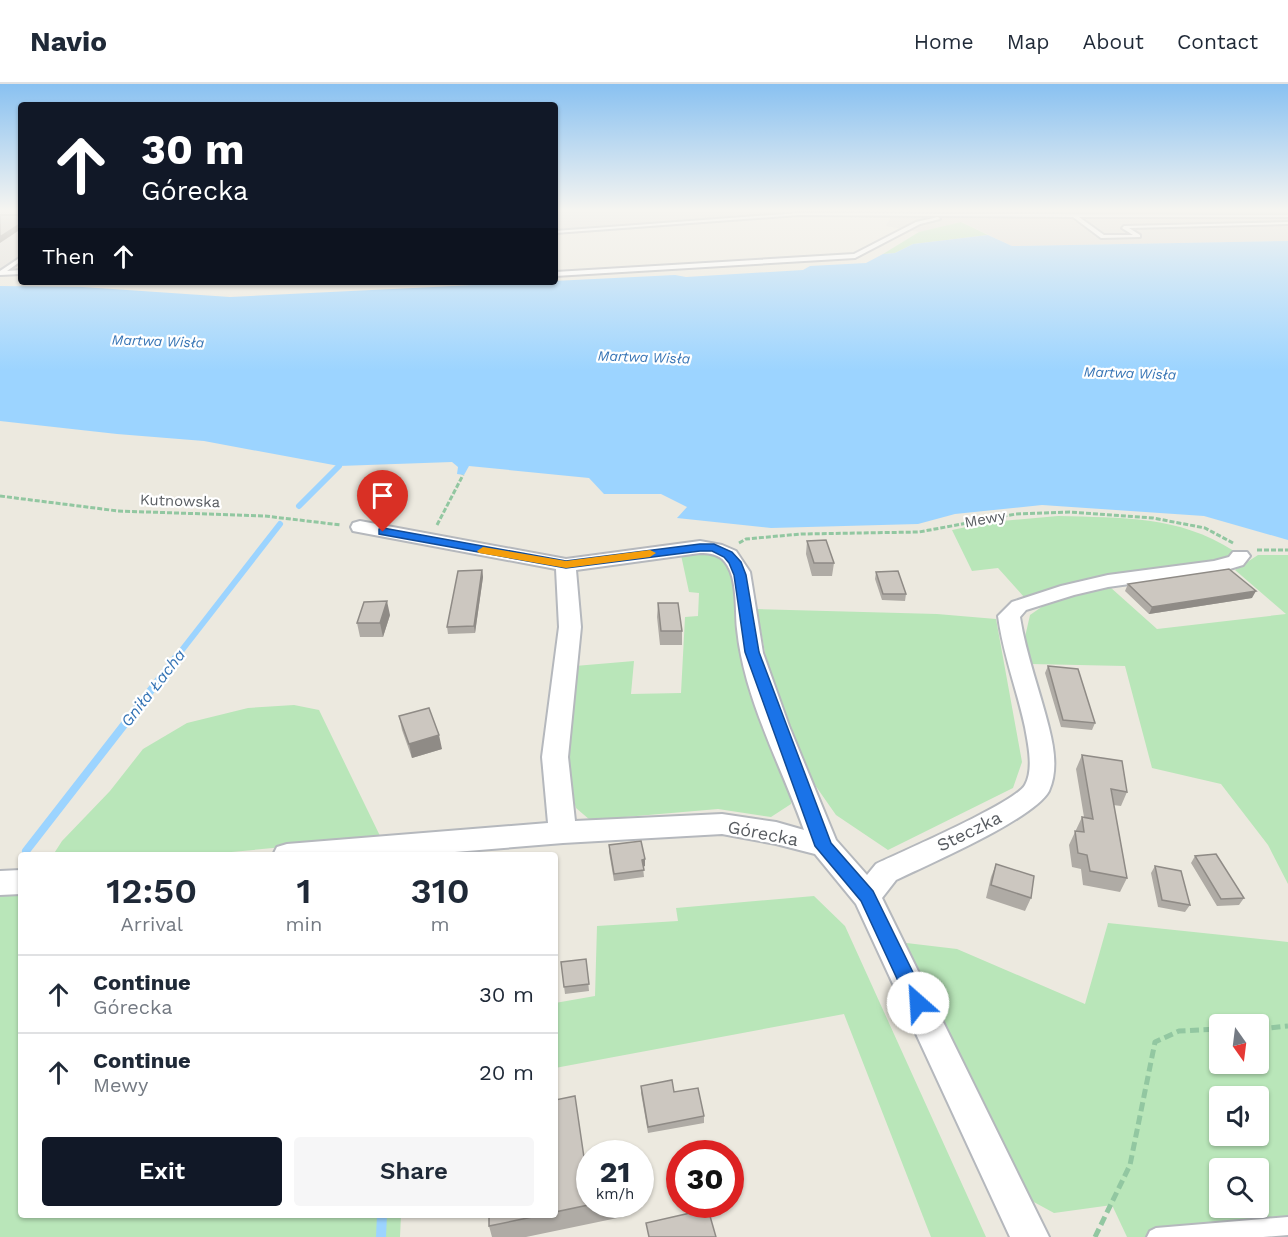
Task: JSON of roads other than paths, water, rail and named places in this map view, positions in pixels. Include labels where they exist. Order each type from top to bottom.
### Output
[{"type":"street","points":[[360,527],[566,565],[687,548],[714,548],[732,558],[737,567],[752,652],[824,846],[867,896],[1030,1237]]},
{"type":"street","name":"Steczka","points":[[867,896],[886,872],[1012,810],[1030,797],[1038,785],[1040,770],[1038,732],[1011,638],[1009,616],[1020,606],[1068,590],[1108,581],[1216,567],[1236,561],[1244,550]]},
{"type":"street","points":[[563,832],[555,757],[570,627],[566,565]]},
{"type":"street","name":"Górecka","points":[[323,852],[563,832],[722,824],[776,833],[824,846]]},
{"type":"street","points":[[0,883],[18,882]]},
{"type":"lane","points":[[0,273],[14,264]]},
{"type":"lane","points":[[558,274],[725,264]]},
{"type":"lane","points":[[0,273],[18,272]]},
{"type":"lane","points":[[1156,1237],[1288,1226]]},
{"type":"water","name":"Martwa Wisła","points":[[851,264],[1288,264],[1288,540],[1204,516],[1042,505],[955,514],[918,524],[771,528],[677,518],[687,507],[661,494],[604,494],[589,478],[469,466],[464,475],[457,474],[458,467],[452,462],[339,466],[204,441],[0,421],[0,286],[83,287],[230,297],[473,285],[558,285],[558,281],[675,275],[686,277],[803,270],[810,266]]},
{"type":"waterway","name":"Gniła Łacha","points":[[299,506],[339,466]]},
{"type":"waterway","name":"Gniła Łacha","points":[[175,659],[280,524]]},
{"type":"waterway","name":"Gniła Łacha","points":[[26,851],[176,658]]},
{"type":"waterway","points":[[381,1237],[382,1218]]}]
